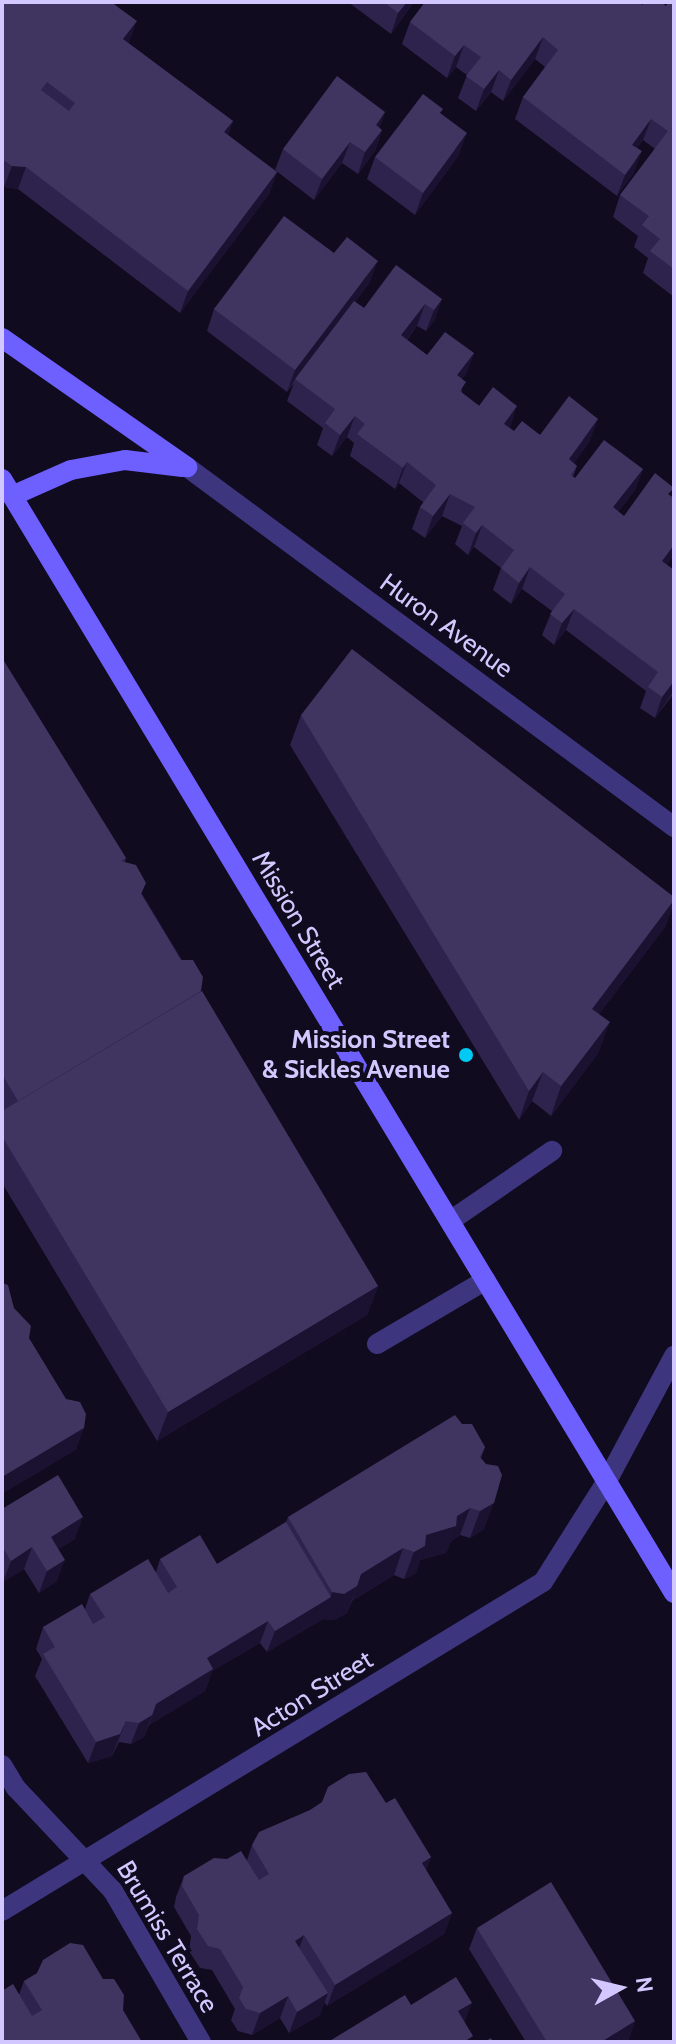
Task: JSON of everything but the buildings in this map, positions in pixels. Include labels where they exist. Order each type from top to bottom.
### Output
[{"type":"main road","points":[[2,338],[187,467]]},
{"type":"main road","points":[[7,487],[125,460],[187,467]]},
{"type":"main road","name":"Mission Street","points":[[7,487],[674,1593]]},
{"type":"street","name":"Huron Avenue","points":[[187,467],[674,827]]},
{"type":"street","points":[[450,1221],[552,1151]]},
{"type":"street","points":[[377,1344],[486,1280]]},
{"type":"street","name":"Acton Street","points":[[2,1911],[89,1861],[543,1582],[608,1479],[674,1356]]},
{"type":"street","name":"Brumiss Terrace","points":[[2,1765],[16,1788],[89,1861],[113,1891],[201,2042]]},
{"type":"place","name":"Mission Street & Sickles Avenue","points":[[466,1055]]}]
